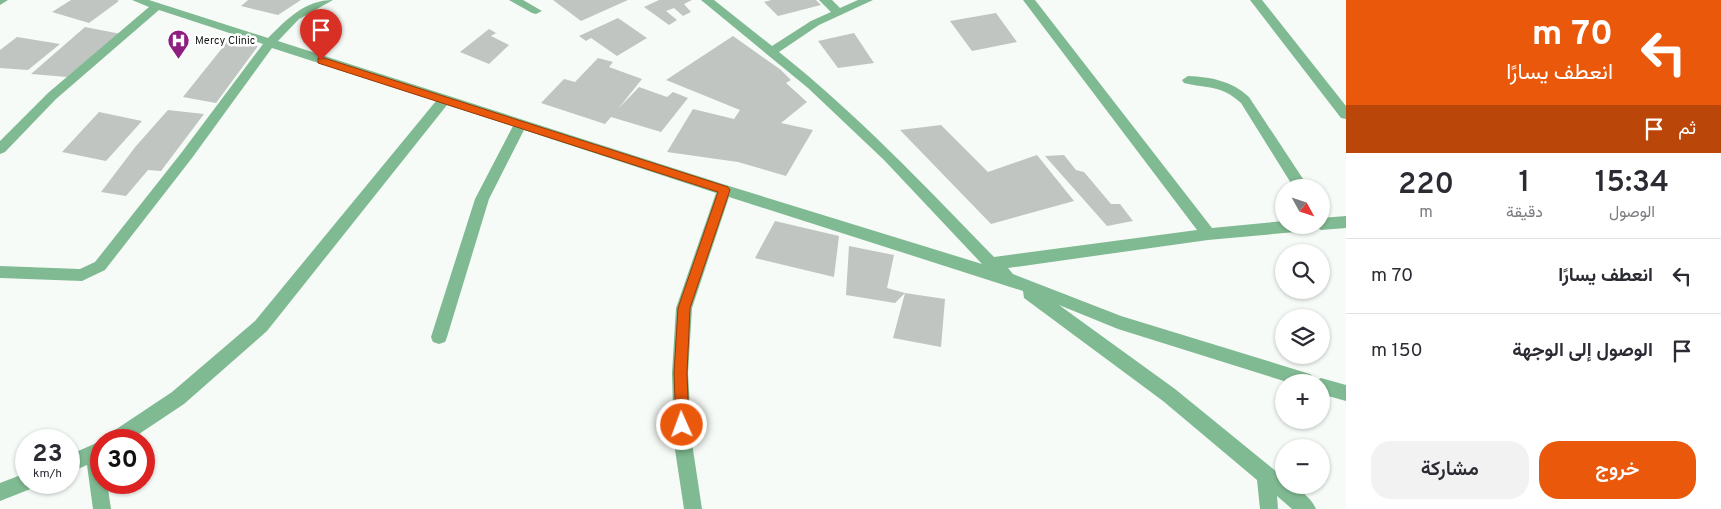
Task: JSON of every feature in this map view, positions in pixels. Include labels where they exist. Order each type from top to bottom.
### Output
[{"type":"street","points":[[0,272],[82,275],[100,266],[186,155],[268,44],[295,17],[327,0]]},
{"type":"street","points":[[515,0],[536,11]]},
{"type":"street","points":[[707,0],[812,85],[889,157],[991,264],[1169,395],[1307,509]]},
{"type":"street","points":[[825,0],[838,12]]},
{"type":"street","points":[[771,52],[815,23],[867,0]]},
{"type":"street","points":[[1029,0],[1208,234]]},
{"type":"street","points":[[1256,0],[1346,115]]},
{"type":"street","points":[[0,148],[148,2],[268,44],[1012,280],[1118,322],[1284,374]]},
{"type":"street","points":[[1188,80],[1212,81],[1237,91],[1245,100],[1296,179]]},
{"type":"street","points":[[132,429],[178,398],[261,326],[444,100]]},
{"type":"street","points":[[439,337],[482,199],[522,123]]},
{"type":"street","points":[[693,509],[683,443],[680,373],[684,308],[724,190]]},
{"type":"street","points":[[1330,221],[1346,222]]},
{"type":"street","points":[[991,264],[1208,234],[1275,228]]},
{"type":"street","points":[[1330,389],[1346,393]]},
{"type":"street","points":[[1266,474],[1268,509]]},
{"type":"street","points":[[0,492],[15,486]]},
{"type":"street","points":[[101,494],[102,509]]},
{"type":"building","points":[[71,0],[119,1],[89,23],[52,12]]},
{"type":"building","points":[[248,0],[301,0],[278,15],[241,6]]},
{"type":"building","points":[[553,0],[628,0],[581,21]]},
{"type":"building","points":[[659,0],[692,0],[684,4],[691,12],[683,16],[674,8],[666,11],[677,20],[669,25],[644,7]]},
{"type":"building","points":[[771,0],[816,0],[821,5],[778,16],[764,2]]},
{"type":"building","points":[[996,13],[1017,42],[972,51],[950,21]]},
{"type":"building","points":[[618,18],[647,38],[617,56],[591,38],[586,41],[579,36]]},
{"type":"building","points":[[85,27],[121,34],[67,77],[31,74]]},
{"type":"building","points":[[489,29],[496,33],[491,36],[509,45],[489,64],[460,52]]},
{"type":"building","points":[[854,33],[874,63],[838,68],[818,41]]},
{"type":"building","points":[[733,36],[781,70],[791,80],[786,83],[807,102],[781,123],[813,130],[786,176],[738,162],[667,152],[693,109],[734,119],[740,110],[666,80]]},
{"type":"building","points":[[17,37],[60,44],[28,70],[0,68],[0,50]]},
{"type":"building","points":[[227,42],[258,46],[216,103],[183,97]]},
{"type":"building","points":[[598,58],[613,62],[609,67],[642,79],[618,109],[639,87],[667,97],[673,92],[688,98],[661,132],[611,117],[605,124],[541,103],[564,79],[575,82]]},
{"type":"building","points":[[168,110],[204,114],[161,171],[148,170],[126,196],[101,192],[136,146]]},
{"type":"building","points":[[99,112],[142,121],[106,161],[62,152]]},
{"type":"building","points":[[941,125],[988,172],[1037,155],[1074,201],[991,224],[900,130]]},
{"type":"building","points":[[1064,155],[1076,170],[1084,172],[1111,204],[1120,204],[1133,221],[1107,226],[1045,156]]},
{"type":"building","points":[[775,221],[839,236],[834,277],[755,258]]},
{"type":"building","points":[[849,246],[894,255],[887,288],[905,293],[895,303],[846,295]]},
{"type":"building","points":[[905,293],[945,299],[941,347],[893,338]]},
{"type":"place","name":"Mercy Clinic","points":[[179,60]]},
{"type":"route","points":[[321,60],[522,123],[724,190],[684,308],[680,373],[682,425]]}]
